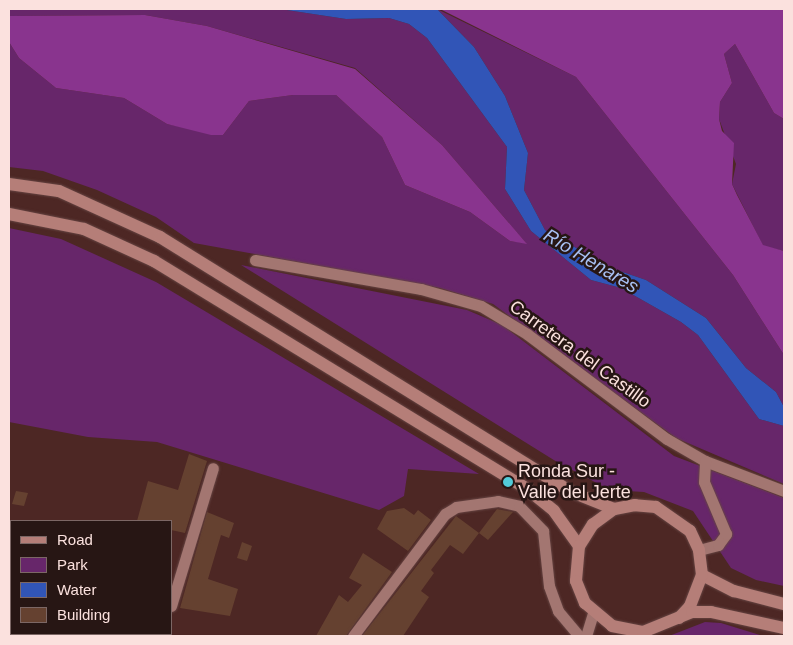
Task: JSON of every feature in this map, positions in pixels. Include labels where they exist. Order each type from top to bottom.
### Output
[{"type":"main road","points":[[9,184],[59,191],[160,237],[569,491],[614,509],[642,506],[675,516],[690,531],[699,550],[702,575],[690,606],[679,618]]},
{"type":"main road","points":[[9,214],[84,229],[154,261],[526,488],[554,511],[579,546]]},
{"type":"main road","points":[[614,509],[593,524],[579,546],[576,581],[593,613],[619,633],[643,632],[679,618],[711,612],[784,628]]},
{"type":"main road","points":[[702,575],[734,591],[784,604]]},
{"type":"street","name":"Carretera del Castillo","points":[[255,260],[421,289],[481,306],[527,334],[667,439],[705,461],[784,491]]},
{"type":"street","points":[[699,550],[718,545],[726,534],[704,482],[705,461]]},
{"type":"street","points":[[172,603],[213,468]]},
{"type":"street","points":[[353,636],[445,514],[456,507],[498,501],[519,506],[543,531],[550,586],[558,611],[579,636]]},
{"type":"street","points":[[586,636],[593,613]]},
{"type":"green space","points":[[9,9],[280,9],[346,19],[389,18],[409,24],[427,38],[507,147],[505,189],[531,231],[591,280],[621,288],[681,322],[698,335],[759,419],[784,426],[784,484],[676,438],[493,304],[440,288],[194,243],[156,217],[97,190],[43,171],[9,167],[9,42],[19,58],[56,88],[124,98],[167,124],[223,135],[249,101],[293,95],[336,95],[382,137],[405,185],[470,212],[510,241],[526,243],[442,145],[355,68],[207,26],[145,15],[9,16]]},
{"type":"green space","points":[[437,9],[576,77],[733,275],[784,355],[784,407],[776,392],[746,368],[706,318],[646,280],[611,268],[545,230],[524,190],[528,153],[505,96],[474,47]]},
{"type":"green space","points":[[735,44],[774,113],[784,119],[784,251],[763,246],[732,184],[736,164],[719,119],[720,102],[732,83],[724,54]]},
{"type":"green space","points":[[9,228],[61,239],[156,282],[479,474],[408,469],[404,496],[379,510],[157,442],[88,437],[9,422]]},
{"type":"green space","points":[[241,265],[467,310],[502,325],[674,456],[784,498],[784,586],[756,580],[731,568],[693,511],[644,492],[610,490],[557,462]]},
{"type":"green space","points":[[705,622],[721,623],[763,636],[669,636]]},
{"type":"shaded area","points":[[440,9],[784,9],[784,119],[774,113],[735,44],[724,54],[732,83],[720,102],[719,119],[722,131],[734,143],[732,184],[737,195],[763,245],[784,251],[784,355],[733,275],[576,77]]},
{"type":"shaded area","points":[[145,15],[207,26],[355,69],[442,145],[527,244],[510,241],[470,212],[405,185],[382,137],[336,95],[293,95],[249,101],[223,135],[211,135],[167,124],[124,98],[56,88],[19,58],[9,42],[9,16]]},
{"type":"water","name":"Río Henares","points":[[280,9],[437,9],[474,47],[505,96],[528,153],[524,190],[545,230],[611,268],[646,280],[706,318],[746,368],[776,392],[784,407],[784,426],[759,419],[698,335],[681,322],[621,288],[591,280],[531,231],[505,189],[507,147],[427,38],[409,24],[389,18],[346,19]]},
{"type":"building","points":[[189,454],[207,461],[185,533],[172,530],[172,520],[137,520],[148,481],[178,490]]},
{"type":"building","points":[[16,491],[28,493],[24,506],[12,504]]},
{"type":"building","points":[[404,508],[414,515],[418,510],[431,520],[408,551],[377,529],[387,511]]},
{"type":"building","points":[[497,509],[513,512],[488,540],[479,533]]},
{"type":"building","points":[[207,512],[234,523],[229,538],[221,535],[208,579],[238,589],[230,616],[180,608]]},
{"type":"building","points":[[456,516],[479,533],[463,554],[450,545],[431,570],[434,573],[421,591],[429,597],[403,636],[362,636]]},
{"type":"building","points":[[242,542],[252,546],[247,561],[237,558]]},
{"type":"building","points":[[363,553],[392,572],[346,636],[316,636],[339,595],[348,602],[362,585],[349,578]]},
{"type":"place","name":"Ronda Sur - Valle del Jerte","points":[[508,482]]}]
